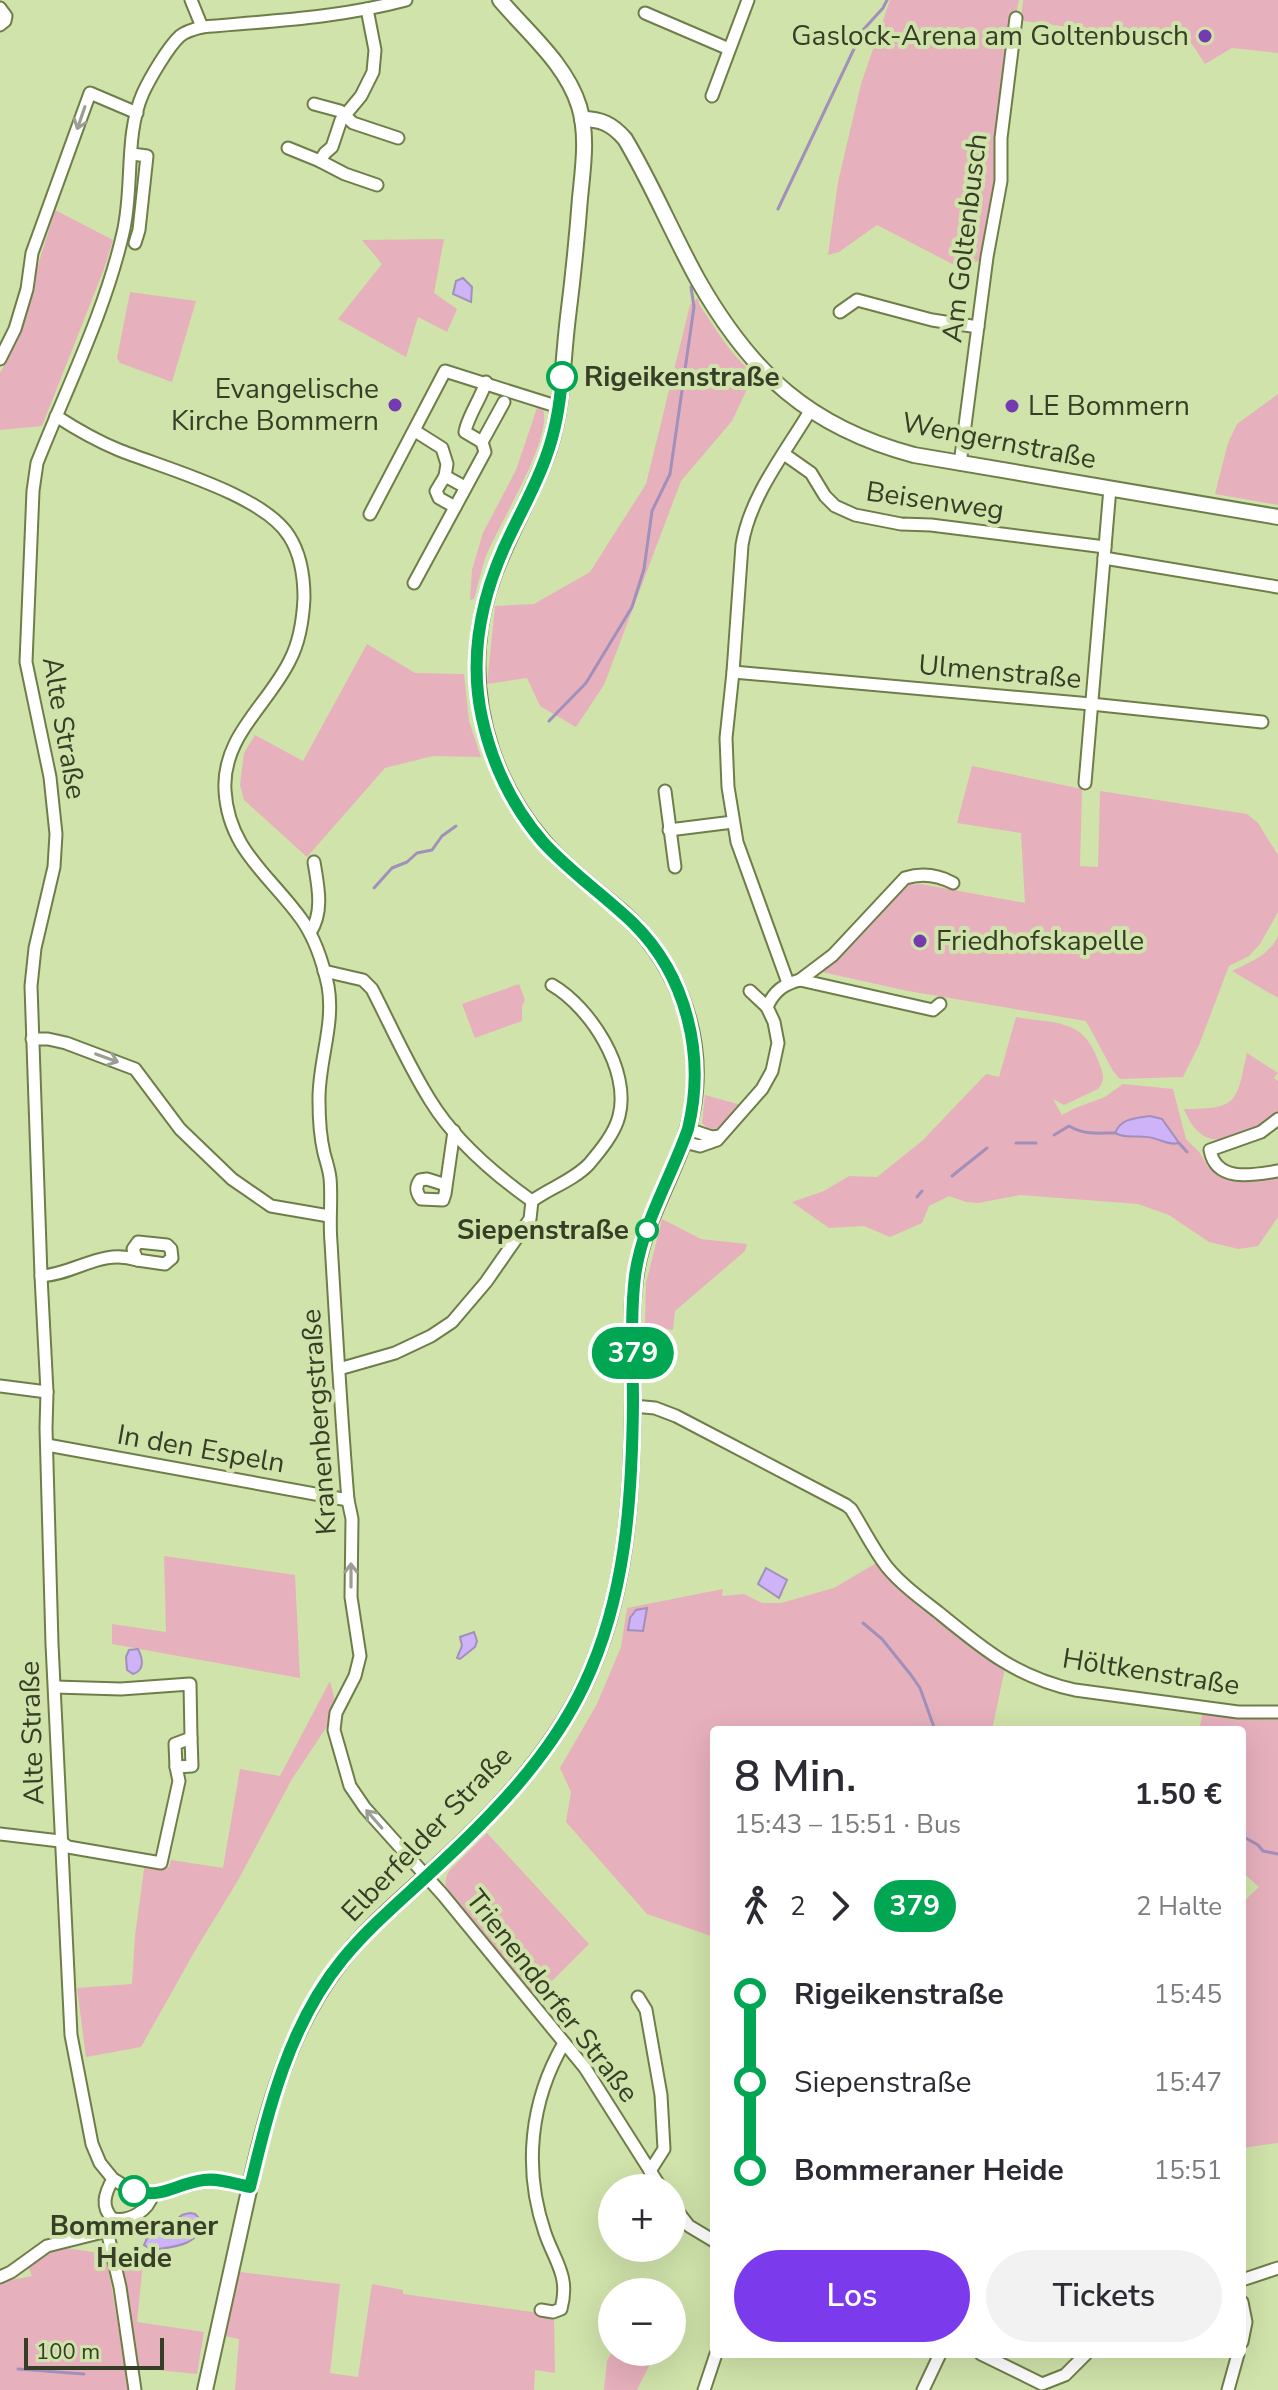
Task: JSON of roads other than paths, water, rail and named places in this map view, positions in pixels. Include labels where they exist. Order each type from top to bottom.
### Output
[{"type":"main road","points":[[500,0],[561,70],[577,99],[582,119]]},
{"type":"main road","name":"Elberfelder Straße","points":[[205,2390],[276,2086],[296,2037],[341,1961],[361,1938],[483,1822],[548,1744],[584,1686],[608,1623],[624,1557],[631,1473],[633,1311],[638,1261],[647,1230],[686,1135],[695,1093],[694,1052],[686,1009],[659,953],[641,931],[558,858],[522,814],[504,782],[492,754],[482,716],[477,664],[484,601],[502,553],[547,457],[559,407],[583,169],[582,119]]},
{"type":"main road","name":"Wengernstraße","points":[[582,119],[610,124],[625,139],[698,280],[732,333],[772,380],[810,411],[847,432],[914,455],[1278,517]]},
{"type":"street","points":[[191,0],[202,27]]},
{"type":"street","name":"Alte Straße","points":[[113,2179],[100,2163],[92,2144],[71,2035],[60,1841],[31,986],[35,948],[54,867],[56,834],[50,777],[26,670],[34,477],[107,287],[119,247],[126,220],[137,113],[146,88],[174,43],[184,33],[202,27],[295,19],[406,0]]},
{"type":"street","points":[[712,96],[748,0]]},
{"type":"street","points":[[0,8],[6,16],[0,25]]},
{"type":"street","points":[[320,161],[332,147],[344,115],[361,96],[373,72],[375,50],[367,9]]},
{"type":"street","points":[[645,13],[729,49]]},
{"type":"street","name":"Am Goltenbusch","points":[[960,464],[993,216],[1001,181],[1001,138],[1016,18]]},
{"type":"street","points":[[0,359],[15,329],[27,289],[32,253],[90,93],[137,113]]},
{"type":"street","points":[[314,104],[340,111],[353,123],[398,138]]},
{"type":"street","points":[[332,147],[337,156],[334,167]]},
{"type":"street","points":[[288,148],[377,185]]},
{"type":"street","points":[[132,154],[147,156],[135,243]]},
{"type":"street","points":[[840,312],[857,300],[932,320],[978,327]]},
{"type":"street","points":[[370,514],[445,371],[559,407]]},
{"type":"street","points":[[414,583],[485,452],[482,442],[465,432],[465,426],[482,396],[486,382]]},
{"type":"street","points":[[482,442],[504,402]]},
{"type":"street","points":[[794,982],[737,842],[726,750],[743,536],[756,502],[810,411]]},
{"type":"street","name":"Kranenbergstraße","points":[[56,416],[116,449],[249,501],[276,520],[290,538],[300,563],[304,591],[297,644],[283,674],[253,713],[234,746],[226,769],[225,786],[231,826],[243,847],[310,933],[319,953],[329,993],[318,1097],[323,1149],[330,1180],[329,1216],[348,1500],[352,1519],[351,1597],[360,1656],[355,1676],[336,1713],[335,1736],[347,1779],[358,1800],[426,1877]]},
{"type":"street","points":[[415,431],[442,448],[447,464],[436,495],[455,507]]},
{"type":"street","name":"Beisenweg","points":[[784,454],[811,473],[835,506],[855,515],[1105,553],[1278,587]]},
{"type":"street","points":[[445,476],[465,487]]},
{"type":"street","points":[[1085,783],[1110,488]]},
{"type":"street","name":"Ulmenstraße","points":[[733,672],[1262,722]]},
{"type":"street","points":[[665,791],[675,867]]},
{"type":"street","points":[[669,830],[733,822]]},
{"type":"street","points":[[310,933],[317,923],[319,893],[314,862]]},
{"type":"street","points":[[767,1007],[780,988],[833,955],[905,878],[939,877],[953,883]]},
{"type":"street","points":[[324,971],[363,980],[372,989],[429,1100],[454,1131],[504,1181],[532,1201]]},
{"type":"street","points":[[794,982],[933,1010],[940,1004]]},
{"type":"street","points":[[532,1201],[590,1163],[615,1126],[620,1108],[619,1082],[609,1051],[589,1019],[566,993],[552,985]]},
{"type":"street","points":[[686,1135],[700,1146],[711,1144],[756,1097],[772,1071],[778,1043],[774,1022],[767,1007],[750,991]]},
{"type":"street","points":[[32,1039],[66,1043],[135,1069],[180,1129],[232,1179],[271,1206],[329,1216]]},
{"type":"street","points":[[1278,1119],[1261,1132],[1210,1150],[1212,1160],[1219,1169],[1229,1173],[1254,1175],[1278,1171]]},
{"type":"street","points":[[446,1185],[454,1131]]},
{"type":"street","points":[[339,1369],[395,1353],[452,1322],[486,1282],[530,1219],[532,1201]]},
{"type":"street","points":[[41,1276],[69,1271],[111,1256],[121,1255],[137,1260]]},
{"type":"street","points":[[0,1386],[47,1392]]},
{"type":"street","name":"Höltkenstraße","points":[[633,1406],[655,1408],[676,1416],[846,1505],[893,1574],[972,1640],[1015,1670],[1075,1690],[1238,1712],[1278,1712]]},
{"type":"street","name":"In den Espeln","points":[[47,1445],[348,1500]]},
{"type":"street","points":[[0,1834],[60,1841],[68,1847],[161,1863],[179,1781],[175,1744],[191,1738],[190,1684],[121,1689],[55,1687]]},
{"type":"street","name":"Trienendorfer Straße","points":[[426,1877],[600,2089],[652,2174]]},
{"type":"street","points":[[638,1997],[649,2021],[661,2095],[664,2149],[650,2171]]},
{"type":"street","points":[[541,2310],[558,2312],[561,2309],[563,2271],[547,2237],[537,2204],[533,2136],[542,2092],[550,2068],[564,2043]]},
{"type":"street","points":[[135,2390],[105,2209],[105,2197],[113,2179],[134,2191],[153,2194],[208,2179],[250,2187]]},
{"type":"street","points":[[0,2277],[47,2246],[99,2233],[109,2224],[132,2218],[148,2205],[153,2194]]},
{"type":"street","points":[[686,2222],[710,2239]]},
{"type":"street","points":[[1246,2279],[1278,2268]]},
{"type":"street","points":[[704,2390],[715,2358]]},
{"type":"street","points":[[923,2390],[938,2358]]},
{"type":"street","points":[[989,2358],[1044,2387],[1065,2375],[1082,2358]]},
{"type":"street","points":[[1228,2390],[1237,2358]]},
{"type":"waterway","points":[[778,209],[863,30],[887,0]]},
{"type":"waterway","points":[[549,721],[586,683],[632,607],[644,569],[652,511],[670,474],[694,307],[691,287]]},
{"type":"waterway","points":[[374,888],[392,868],[407,862],[417,853],[432,850],[442,836],[456,826]]},
{"type":"waterway","points":[[1054,1135],[1069,1126],[1086,1132],[1115,1133]]},
{"type":"waterway","points":[[1016,1143],[1036,1143]]},
{"type":"waterway","points":[[1179,1143],[1187,1152]]},
{"type":"waterway","points":[[952,1176],[987,1148]]},
{"type":"waterway","points":[[917,1197],[922,1191]]},
{"type":"waterway","points":[[863,1623],[882,1639],[920,1688],[934,1726]]},
{"type":"waterway","points":[[1246,1838],[1263,1851],[1278,1854]]},
{"type":"waterway","points":[[18,2369],[84,2374]]},
{"type":"place","name":"Gaslock-Arena am Goltenbusch","points":[[1205,36]]},
{"type":"place","name":"Rigeikenstraße","points":[[562,377]]},
{"type":"place","name":"Evangelische Kirche Bommern","points":[[395,405]]},
{"type":"place","name":"LE Bommern","points":[[1012,406]]},
{"type":"place","name":"Friedhofskapelle","points":[[920,941]]},
{"type":"place","name":"Siepenstraße","points":[[647,1230]]},
{"type":"place","name":"Bommeraner Heide","points":[[134,2191]]}]
